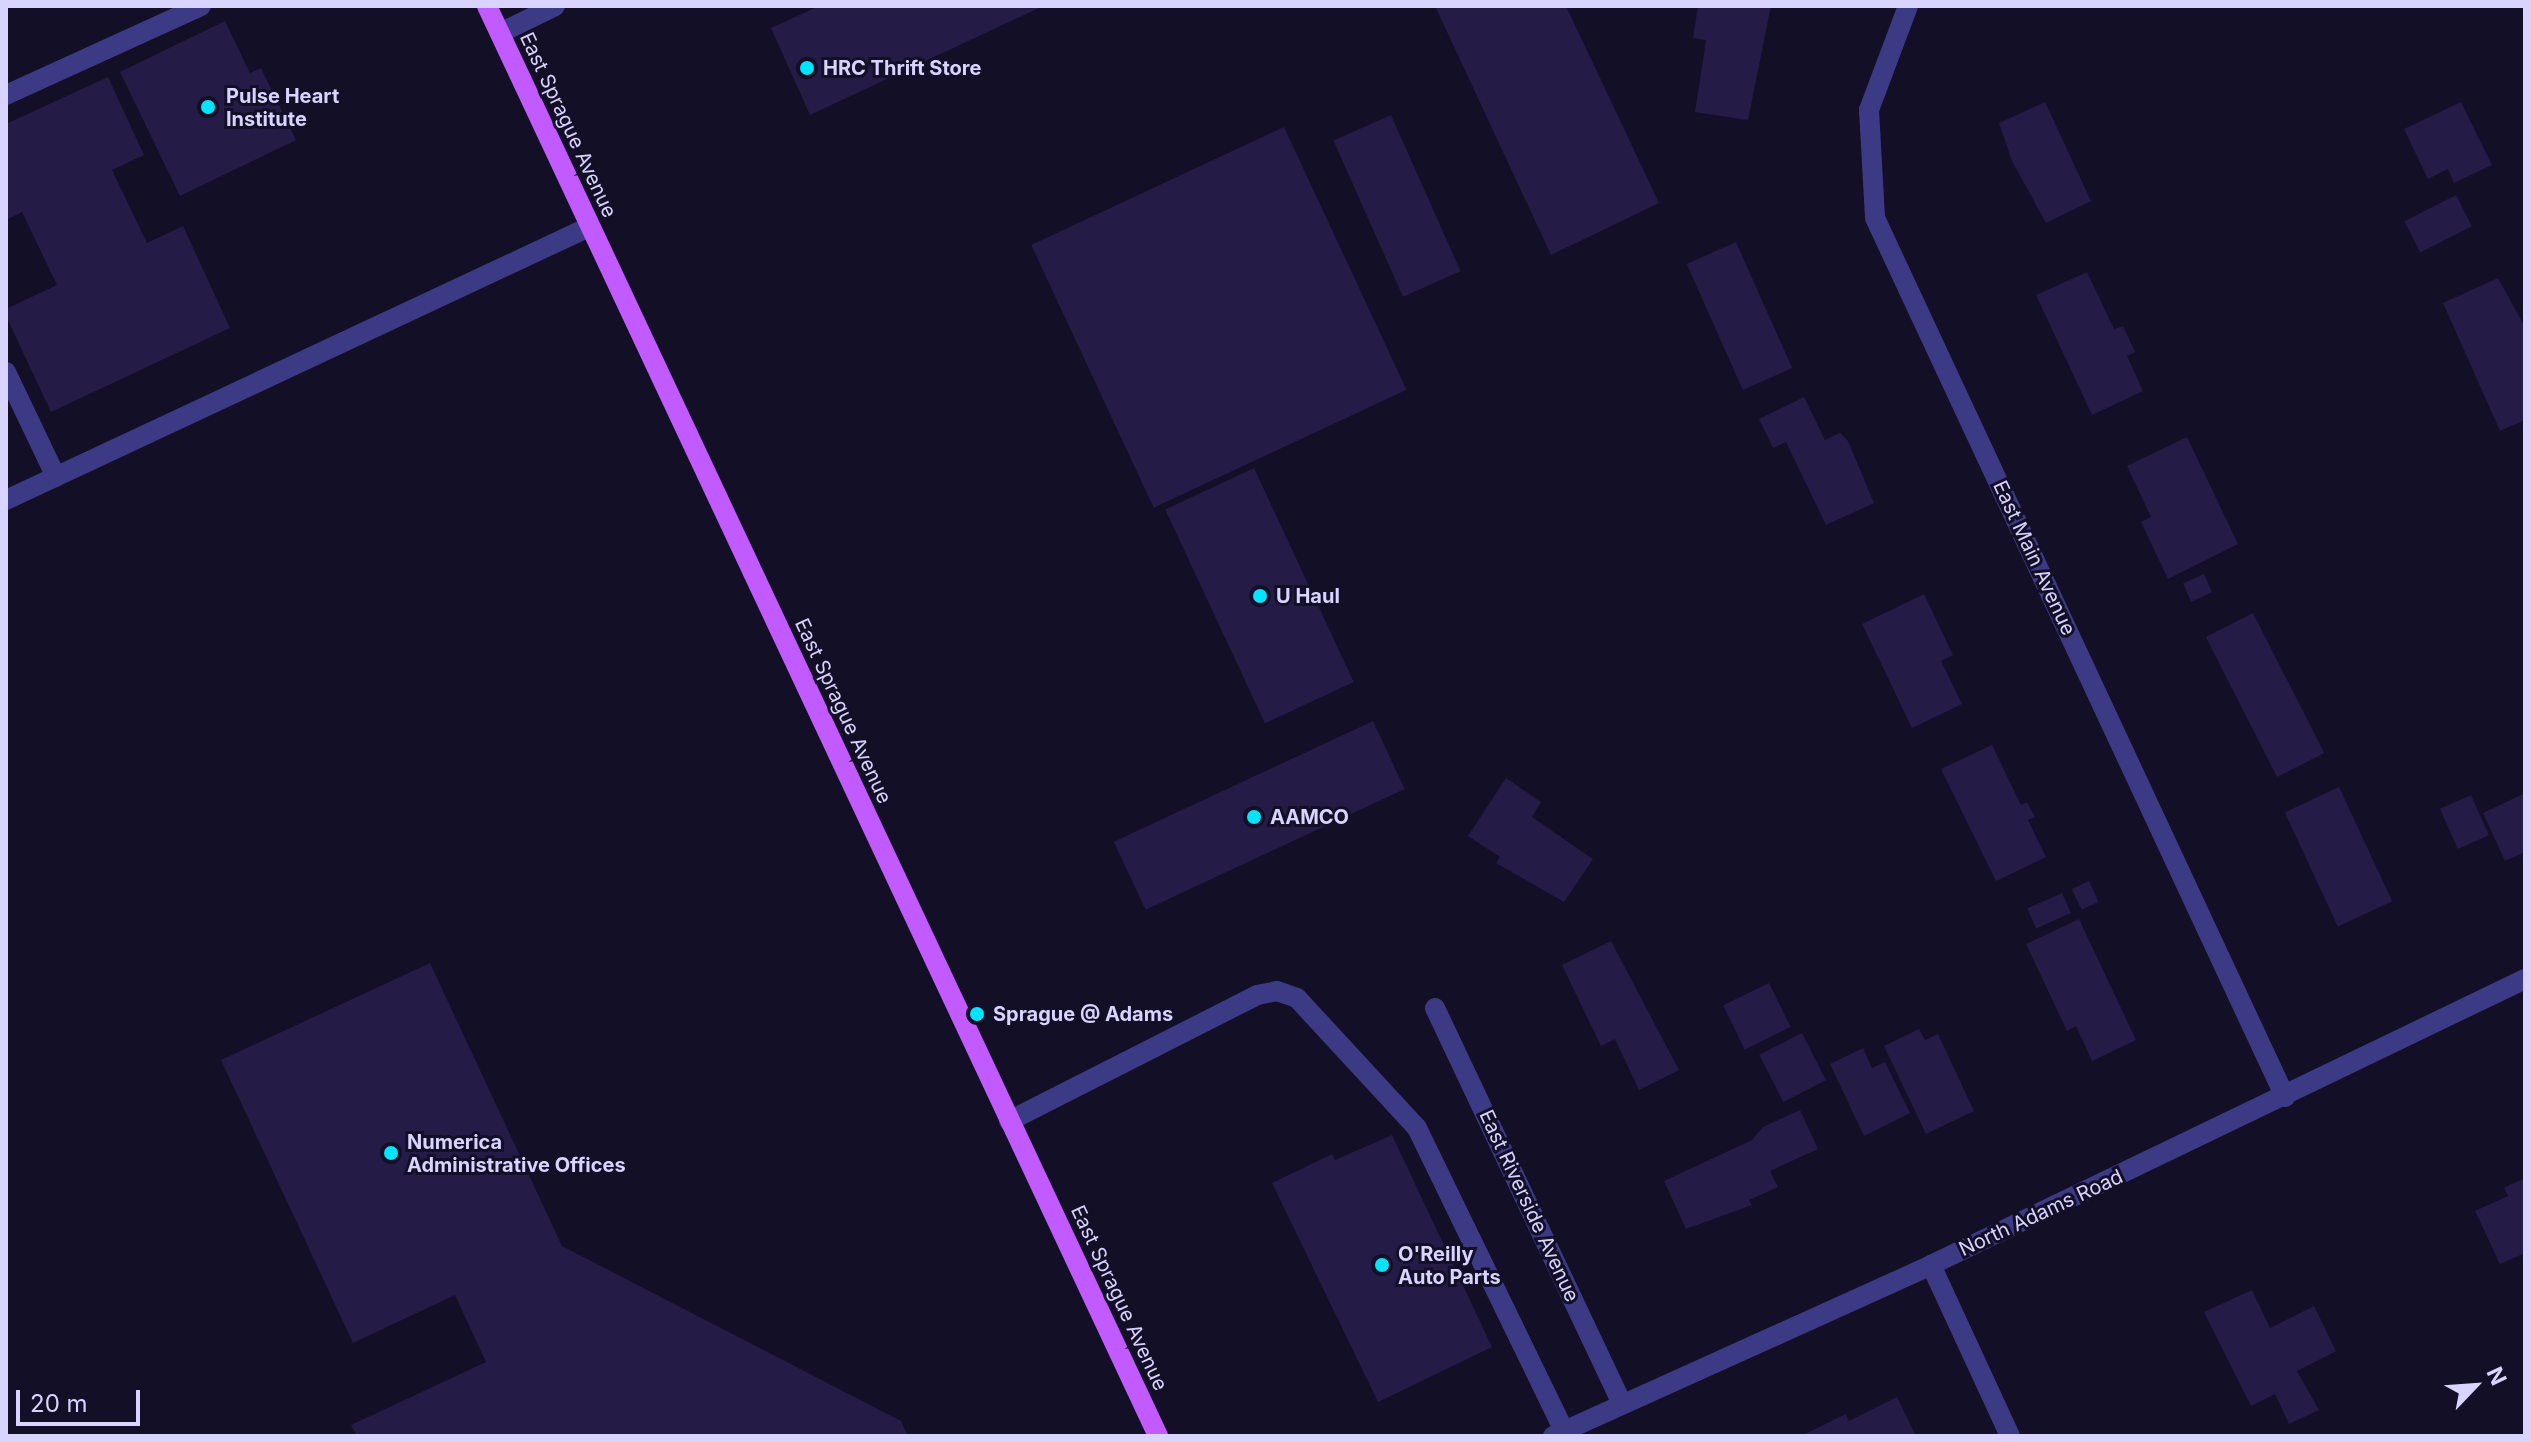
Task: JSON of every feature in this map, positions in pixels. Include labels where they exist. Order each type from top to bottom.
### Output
[{"type":"main road","name":"East Sprague Avenue","points":[[487,6],[1158,1436]]},
{"type":"street","points":[[6,95],[201,6]]},
{"type":"street","points":[[500,33],[555,6]]},
{"type":"street","name":"East Main Avenue","points":[[1908,6],[1869,110],[1875,218],[2285,1097]]},
{"type":"street","points":[[6,500],[589,227]]},
{"type":"street","points":[[6,372],[56,477]]},
{"type":"street","name":"North Adams Road","points":[[1558,1433],[1931,1265],[2525,979]]},
{"type":"street","points":[[1009,1121],[1257,995],[1277,991],[1297,998],[1417,1128],[1558,1433]]},
{"type":"street","name":"East Riverside Avenue","points":[[1435,1008],[1622,1404]]},
{"type":"street","points":[[1931,1265],[2010,1436]]},
{"type":"building","points":[[819,6],[1043,6],[810,115],[771,28]]},
{"type":"building","points":[[1435,6],[1566,6],[1659,203],[1551,255]]},
{"type":"building","points":[[1698,6],[1771,6],[1748,120],[1695,112],[1706,40],[1693,38]]},
{"type":"building","name":"Pulse Heart Institute","points":[[225,21],[250,73],[261,68],[296,140],[180,196],[120,72]]},
{"type":"building","points":[[108,77],[144,155],[112,170],[147,243],[183,226],[230,328],[51,412],[6,316],[6,309],[57,285],[22,212],[6,220],[6,124]]},
{"type":"building","points":[[2045,102],[2091,201],[2046,223],[2012,161],[1999,123]]},
{"type":"building","points":[[2461,102],[2492,165],[2454,183],[2448,169],[2428,179],[2404,129]]},
{"type":"building","points":[[1391,115],[1461,271],[1403,297],[1333,141]]},
{"type":"building","points":[[1284,127],[1407,390],[1154,508],[1031,245]]},
{"type":"building","points":[[2456,195],[2472,226],[2420,253],[2404,221]]},
{"type":"building","points":[[1736,242],[1792,368],[1743,390],[1687,264]]},
{"type":"building","points":[[2087,272],[2114,329],[2123,326],[2135,352],[2127,356],[2143,391],[2092,415],[2036,295]]},
{"type":"building","points":[[2498,278],[2525,327],[2525,420],[2500,431],[2443,303]]},
{"type":"building","points":[[1804,397],[1825,440],[1840,433],[1848,441],[1874,503],[1826,525],[1786,442],[1773,448],[1759,419]]},
{"type":"building","points":[[2187,437],[2238,544],[2168,579],[2141,522],[2151,517],[2127,466]]},
{"type":"building","name":"U Haul","points":[[1254,468],[1354,682],[1265,723],[1165,509]]},
{"type":"building","points":[[2204,574],[2212,592],[2191,602],[2183,583]]},
{"type":"building","points":[[1924,594],[1953,655],[1941,661],[1962,704],[1912,728],[1862,624]]},
{"type":"building","points":[[2253,613],[2324,753],[2277,777],[2206,637]]},
{"type":"building","name":"AAMCO","points":[[1373,721],[1405,789],[1145,910],[1114,842]]},
{"type":"building","points":[[1992,745],[2021,805],[2027,802],[2035,817],[2028,820],[2046,857],[1996,881],[1941,769]]},
{"type":"building","points":[[1506,778],[1541,802],[1532,817],[1593,859],[1564,902],[1496,863],[1500,857],[1468,836]]},
{"type":"building","points":[[2339,787],[2392,901],[2338,927],[2285,812]]},
{"type":"building","points":[[2525,793],[2525,852],[2505,861],[2483,813]]},
{"type":"building","points":[[2471,795],[2489,835],[2458,849],[2440,809]]},
{"type":"building","points":[[2089,881],[2099,902],[2082,910],[2072,889]]},
{"type":"building","points":[[2062,893],[2071,913],[2036,929],[2027,908]]},
{"type":"building","points":[[2079,919],[2136,1040],[2092,1061],[2076,1026],[2067,1031],[2026,944]]},
{"type":"building","points":[[1611,941],[1679,1070],[1639,1090],[1615,1039],[1601,1046],[1562,965]]},
{"type":"building","name":"Numerica Administrative Offices","points":[[430,963],[562,1246],[901,1421],[908,1436],[357,1436],[351,1425],[486,1362],[455,1295],[353,1343],[221,1060]]},
{"type":"building","points":[[1769,983],[1790,1027],[1745,1049],[1723,1005]]},
{"type":"building","points":[[1919,1029],[1925,1040],[1938,1034],[1974,1111],[1926,1134],[1884,1046]]},
{"type":"building","points":[[1802,1033],[1826,1080],[1783,1102],[1759,1055]]},
{"type":"building","points":[[1863,1048],[1872,1068],[1885,1062],[1910,1113],[1864,1136],[1830,1064]]},
{"type":"building","points":[[1800,1110],[1818,1149],[1770,1171],[1778,1187],[1749,1200],[1752,1205],[1686,1229],[1664,1181],[1752,1140],[1763,1127]]},
{"type":"building","name":"O'Reilly Auto Parts","points":[[1392,1135],[1492,1347],[1378,1402],[1272,1183],[1332,1154],[1335,1160]]},
{"type":"building","points":[[2525,1178],[2525,1253],[2500,1264],[2475,1211],[2508,1196],[2504,1188]]},
{"type":"building","points":[[2252,1290],[2270,1328],[2314,1306],[2336,1351],[2297,1371],[2319,1410],[2289,1424],[2275,1394],[2251,1406],[2204,1312]]},
{"type":"building","points":[[1897,1397],[1916,1436],[1801,1436],[1846,1414],[1849,1421]]},
{"type":"place","name":"HRC Thrift Store","points":[[807,68]]},
{"type":"place","name":"Pulse Heart Institute","points":[[208,107]]},
{"type":"place","name":"U Haul","points":[[1260,596]]},
{"type":"place","name":"AAMCO","points":[[1254,817]]},
{"type":"place","name":"Sprague @ Adams","points":[[977,1014]]},
{"type":"place","name":"Numerica Administrative Offices","points":[[391,1153]]},
{"type":"place","name":"O'Reilly Auto Parts","points":[[1382,1265]]}]
